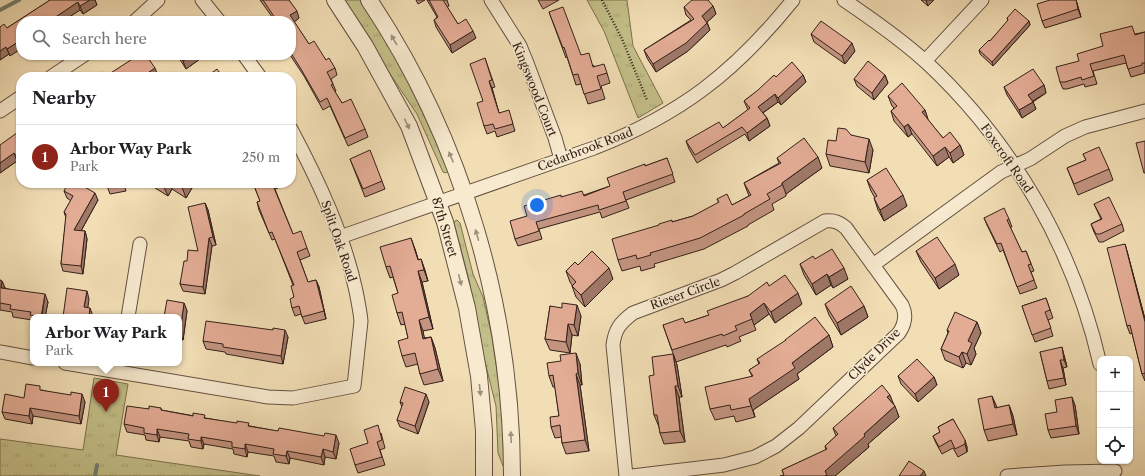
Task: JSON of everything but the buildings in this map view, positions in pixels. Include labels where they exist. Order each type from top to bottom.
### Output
[{"type":"street","points":[[140,16],[158,0]]},
{"type":"street","points":[[202,0],[215,16]]},
{"type":"street","name":"87th Street","points":[[335,0],[365,46],[409,126],[439,202],[467,308],[479,376],[484,431],[484,476]]},
{"type":"street","points":[[369,0],[394,39],[415,78],[435,119],[465,193],[494,302],[504,362],[510,422],[512,476]]},
{"type":"street","name":"Kingswood Court","points":[[491,0],[520,46],[555,138],[561,160]]},
{"type":"street","name":"Cedarbrook Road","points":[[340,237],[561,160],[622,137],[654,122],[696,96],[720,78],[760,40],[793,0]]},
{"type":"street","name":"Foxcroft Road","points":[[844,0],[896,37],[925,61],[965,102],[1015,166],[1026,182],[1045,217],[1072,274],[1084,306],[1098,356]]},
{"type":"street","points":[[925,61],[982,0]]},
{"type":"street","points":[[58,72],[76,60]]},
{"type":"street","points":[[248,60],[256,72]]},
{"type":"street","points":[[0,111],[16,100]]},
{"type":"street","points":[[873,265],[1001,172],[1030,159],[1065,136],[1085,127],[1145,111]]},
{"type":"street","name":"Split Oak Road","points":[[119,368],[238,392],[286,399],[354,386],[360,314],[352,274],[340,237],[306,157],[296,138]]},
{"type":"street","name":"Rieser Circle","points":[[626,476],[613,345],[614,335],[618,328],[633,313],[722,280],[825,221],[833,220],[839,222],[846,228],[873,265]]},
{"type":"street","points":[[128,314],[140,244]]},
{"type":"street","name":"Clyde Drive","points":[[632,476],[724,465],[755,457],[776,446],[799,428],[902,328],[905,311],[873,265]]},
{"type":"street","points":[[0,352],[30,357]]},
{"type":"street","points":[[97,366],[119,368]]},
{"type":"street","points":[[1007,476],[1115,469]]},
{"type":"path","points":[[602,0],[622,39],[647,100]]},
{"type":"green space","points":[[345,0],[360,0],[385,40],[427,123],[448,171],[446,173],[443,172],[417,114],[388,71]]},
{"type":"green space","points":[[587,0],[627,0],[633,46],[663,103],[638,118],[604,31]]},
{"type":"green space","points":[[457,220],[460,223],[473,274],[483,297],[492,337],[502,405],[503,466],[498,453],[496,406],[482,350],[469,280],[454,223]]},
{"type":"green space","points":[[94,378],[128,384],[116,455],[260,476],[0,476],[0,439],[83,450]]},
{"type":"waterway","points":[[0,10],[19,0]]},
{"type":"waterway","points":[[95,476],[97,465]]},
{"type":"place","name":"Arbor Way Park","points":[[106,412]]}]
